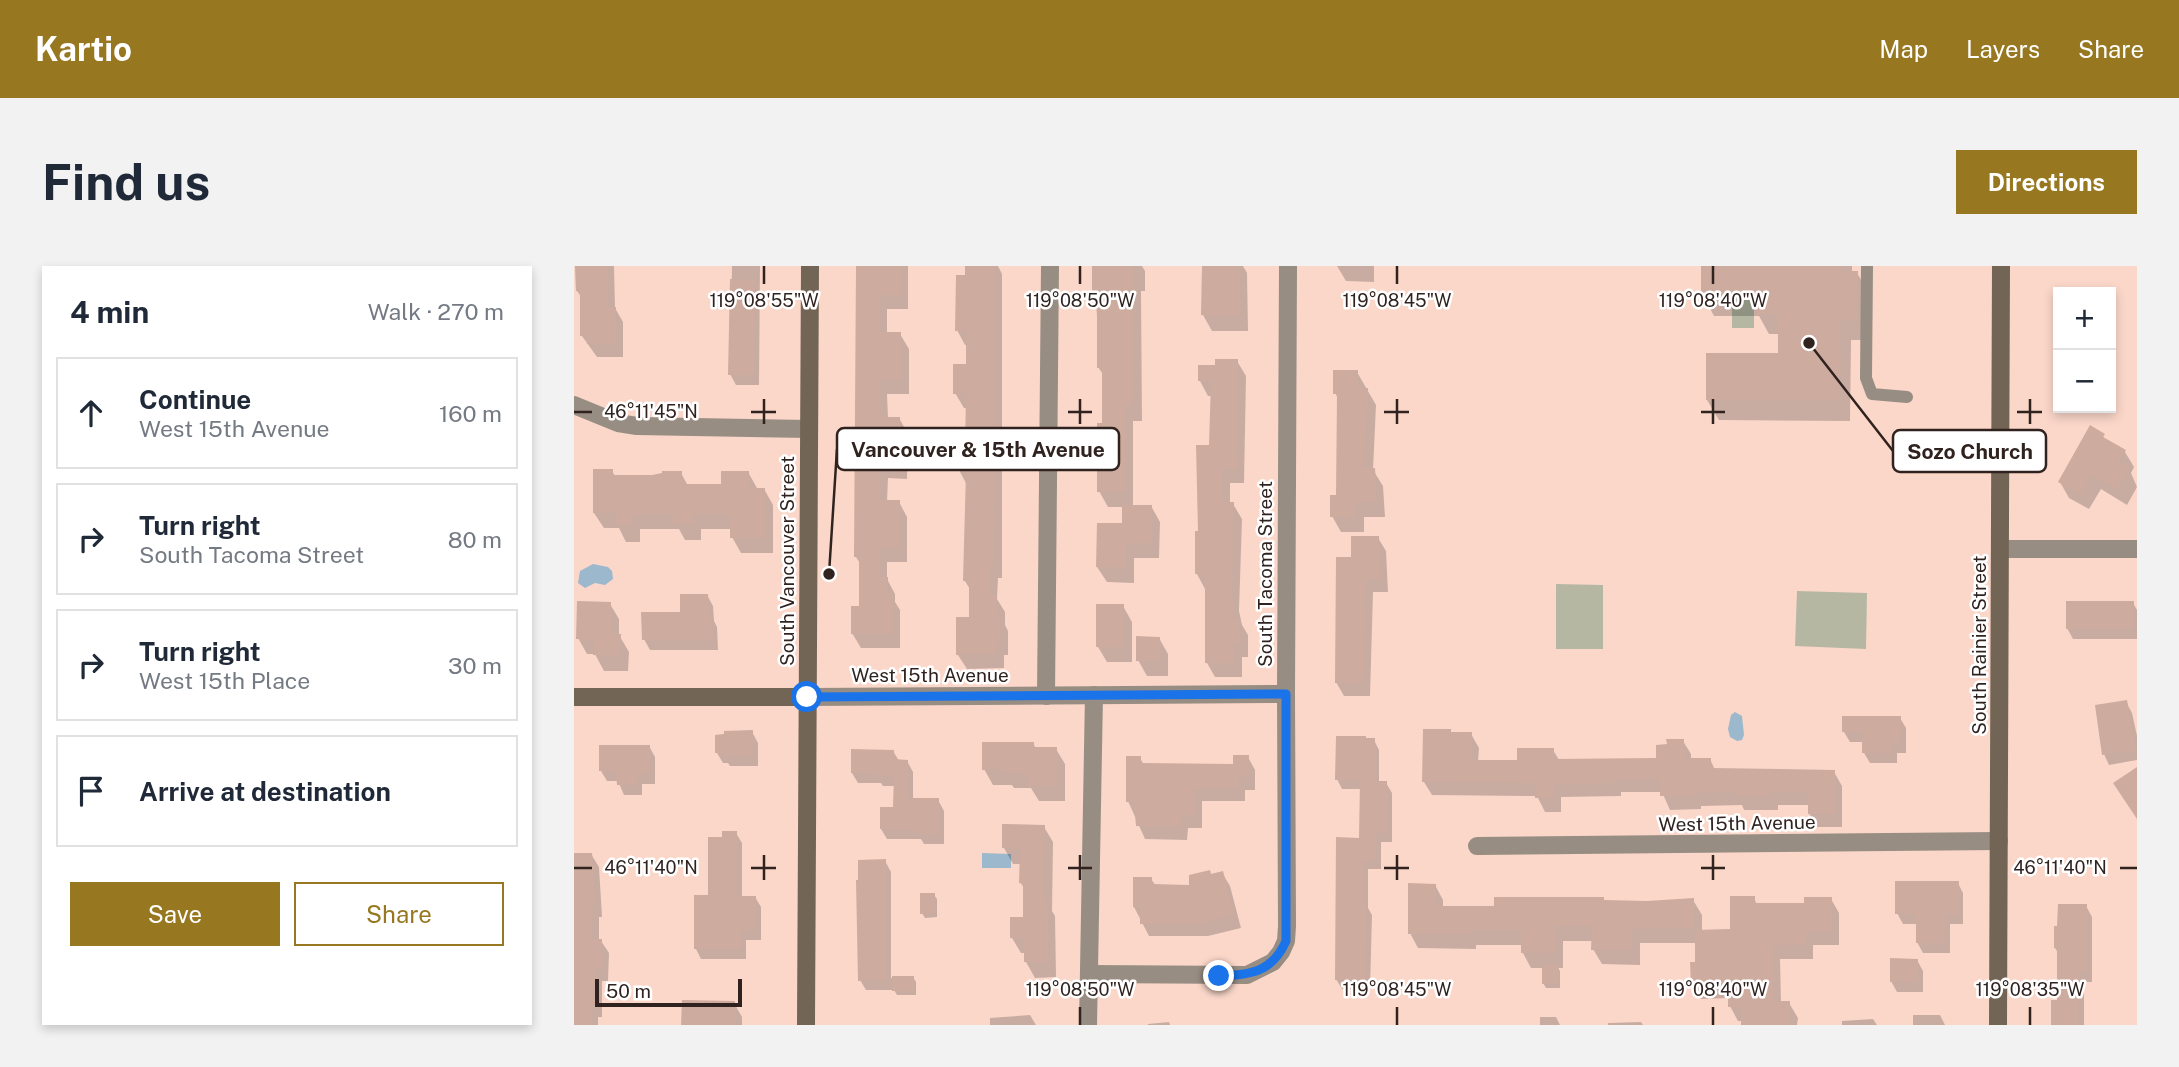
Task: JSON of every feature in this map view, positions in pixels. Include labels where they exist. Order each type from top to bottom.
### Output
[{"type":"street","name":"South Vancouver Street","points":[[806,1025],[810,266]]},
{"type":"street","points":[[1046,696],[1050,266]]},
{"type":"street","name":"South Tacoma Street","points":[[1089,974],[1247,975],[1273,962],[1286,941],[1288,266]]},
{"type":"street","name":"South Rainier Street","points":[[1998,1025],[2001,266]]},
{"type":"street","points":[[574,405],[607,419],[637,426],[809,429]]},
{"type":"street","points":[[2000,549],[2137,549]]},
{"type":"street","name":"West 15th Avenue","points":[[574,697],[1286,694]]},
{"type":"street","points":[[1088,1025],[1094,695]]},
{"type":"street","name":"West 15th Avenue","points":[[1476,846],[1999,841]]},
{"type":"lane","points":[[1867,266],[1866,378],[1872,394],[1907,397]]},
{"type":"lane","points":[[1954,442],[2000,443]]},
{"type":"green space","points":[[1732,298],[1754,298],[1754,328],[1732,328]]},
{"type":"green space","points":[[1556,584],[1603,585],[1603,649],[1556,649]]},
{"type":"green space","points":[[1797,591],[1867,593],[1866,649],[1795,646]]},
{"type":"water","points":[[593,564],[608,567],[612,571],[613,579],[605,585],[595,583],[585,588],[578,583],[580,571]]},
{"type":"water","points":[[1735,712],[1742,716],[1744,735],[1742,740],[1737,741],[1730,737],[1728,729],[1731,715]]},
{"type":"water","points":[[982,853],[1011,854],[1011,868],[982,868]]},
{"type":"building","points":[[575,266],[607,266],[608,307],[616,307],[616,343],[587,344],[587,336],[580,336],[580,291],[576,291]]},
{"type":"building","points":[[856,266],[901,266],[901,295],[879,295],[879,332],[901,332],[901,379],[880,379],[881,417],[900,417],[900,464],[880,464],[879,500],[900,500],[899,548],[879,548],[879,577],[888,577],[888,593],[893,593],[893,634],[851,634],[851,606],[859,606],[859,557],[854,557]]},
{"type":"building","points":[[965,266],[995,266],[994,564],[990,564],[990,595],[997,595],[997,615],[1001,615],[997,654],[956,655],[956,617],[969,617],[969,581],[963,581],[966,471],[957,471],[957,449],[965,449],[966,394],[953,394],[953,364],[966,364],[966,330],[955,331],[956,275],[965,275]]},
{"type":"building","points":[[1092,266],[1133,266],[1134,406],[1125,406],[1125,492],[1097,492],[1097,423],[1102,423],[1102,368],[1097,368],[1096,296],[1092,296]]},
{"type":"building","points":[[1202,266],[1239,266],[1240,315],[1201,315]]},
{"type":"building","points":[[1701,266],[1841,266],[1841,271],[1858,271],[1857,320],[1840,320],[1840,400],[1706,400],[1706,353],[1778,353],[1778,314],[1756,314],[1756,296],[1701,296]]},
{"type":"building","points":[[730,279],[755,280],[754,375],[728,375]]},
{"type":"building","points":[[1215,359],[1238,359],[1237,469],[1222,469],[1222,502],[1234,502],[1232,599],[1234,619],[1240,619],[1240,643],[1234,643],[1234,663],[1205,663],[1205,574],[1195,574],[1195,531],[1198,531],[1196,445],[1209,445],[1211,381],[1198,381],[1198,365],[1215,365]]},
{"type":"building","points":[[1333,370],[1358,370],[1358,388],[1368,388],[1364,468],[1375,468],[1377,502],[1355,502],[1355,517],[1330,517],[1330,495],[1336,495],[1337,394],[1333,394]]},
{"type":"building","points":[[2090,425],[2105,434],[2103,437],[2126,450],[2119,462],[2130,468],[2118,490],[2091,475],[2080,495],[2058,482]]},
{"type":"building","points":[[593,469],[613,469],[613,475],[652,475],[662,471],[682,471],[682,484],[721,484],[721,471],[749,471],[749,488],[765,488],[765,538],[730,538],[730,514],[693,514],[693,524],[674,524],[674,514],[632,514],[631,526],[616,526],[616,513],[593,513]]},
{"type":"building","points":[[1122,505],[1152,505],[1151,543],[1126,543],[1126,567],[1096,567],[1097,523],[1122,523]]},
{"type":"building","points":[[1351,536],[1379,536],[1381,579],[1366,579],[1364,683],[1335,683],[1336,557],[1351,557]]},
{"type":"building","points":[[680,594],[708,594],[713,640],[642,640],[641,612],[680,612]]},
{"type":"building","points":[[577,601],[611,602],[611,634],[621,634],[620,656],[593,655],[594,639],[576,639]]},
{"type":"building","points":[[2066,601],[2134,601],[2133,629],[2066,629]]},
{"type":"building","points":[[1096,604],[1124,604],[1124,647],[1096,647]]},
{"type":"building","points":[[1136,636],[1160,637],[1160,661],[1136,661]]},
{"type":"building","points":[[2127,700],[2136,750],[2102,755],[2095,705]]},
{"type":"building","points":[[1842,716],[1901,716],[1901,743],[1892,743],[1892,753],[1862,753],[1862,732],[1842,732]]},
{"type":"building","points":[[1423,729],[1472,732],[1471,760],[1517,760],[1517,748],[1554,748],[1554,759],[1656,758],[1656,745],[1667,744],[1666,739],[1684,739],[1684,758],[1711,758],[1711,768],[1835,770],[1835,814],[1808,814],[1808,792],[1771,792],[1771,796],[1735,796],[1735,792],[1660,796],[1660,779],[1614,779],[1614,783],[1554,784],[1554,798],[1535,798],[1535,783],[1422,782]]},
{"type":"building","points":[[753,730],[753,756],[723,756],[723,753],[715,753],[715,735],[724,734],[724,731]]},
{"type":"building","points":[[1336,736],[1375,738],[1375,781],[1387,781],[1387,833],[1376,833],[1376,860],[1363,860],[1363,903],[1367,903],[1365,980],[1335,980],[1336,837],[1359,838],[1360,780],[1335,780]]},
{"type":"building","points":[[982,742],[1034,742],[1034,747],[1057,747],[1057,786],[1028,786],[1028,773],[1003,773],[1003,769],[982,770]]},
{"type":"building","points":[[599,745],[650,745],[650,774],[637,774],[637,785],[617,785],[616,771],[599,771]]},
{"type":"building","points":[[851,749],[894,750],[894,759],[908,760],[908,798],[939,798],[939,835],[916,834],[916,830],[880,829],[880,807],[893,807],[894,776],[851,773]]},
{"type":"building","points":[[1233,755],[1249,755],[1249,777],[1238,777],[1238,788],[1195,788],[1195,815],[1181,815],[1181,827],[1136,826],[1134,802],[1126,802],[1126,756],[1141,756],[1141,763],[1233,764]]},
{"type":"building","points":[[2137,767],[2137,819],[2113,783]]},
{"type":"building","points":[[1002,824],[1045,825],[1044,898],[1047,898],[1048,962],[1024,962],[1024,938],[1010,938],[1010,917],[1023,917],[1023,884],[1019,883],[1020,849],[1002,848]]},
{"type":"building","points":[[722,831],[737,831],[737,896],[756,896],[756,930],[742,930],[741,949],[694,949],[694,895],[708,895],[708,837],[722,837]]},
{"type":"building","points":[[574,853],[592,853],[596,904],[593,904],[592,939],[602,939],[602,969],[596,969],[595,1005],[592,1005],[591,1025],[574,1025]]},
{"type":"building","points":[[886,859],[886,980],[858,981],[858,860]]},
{"type":"building","points":[[1210,870],[1211,874],[1223,871],[1235,915],[1200,924],[1140,924],[1140,908],[1133,907],[1133,877],[1152,877],[1152,884],[1189,885],[1189,875]]},
{"type":"building","points":[[1895,881],[1959,881],[1959,914],[1945,914],[1945,943],[1916,943],[1916,914],[1895,914]]},
{"type":"building","points":[[1408,883],[1436,884],[1436,906],[1494,906],[1494,897],[1604,897],[1604,900],[1647,901],[1694,898],[1694,928],[1632,929],[1632,950],[1591,950],[1592,926],[1555,926],[1555,953],[1521,953],[1521,930],[1469,930],[1469,934],[1408,934]]},
{"type":"building","points":[[920,893],[935,893],[935,913],[920,914]]},
{"type":"building","points":[[1730,896],[1755,896],[1755,903],[1804,903],[1804,897],[1832,897],[1831,931],[1806,931],[1806,945],[1773,945],[1774,1001],[1790,1001],[1790,1025],[1741,1025],[1741,1007],[1728,1007],[1728,984],[1691,985],[1690,962],[1695,962],[1695,930],[1730,929]]},
{"type":"building","points":[[2058,904],[2087,904],[2087,972],[2079,972],[2078,1025],[2051,1025],[2051,1000],[2057,1000],[2057,948],[2054,948],[2054,926],[2057,926]]},
{"type":"building","points":[[1890,958],[1918,959],[1918,982],[1890,982]]},
{"type":"building","points":[[1542,965],[1559,965],[1558,984],[1542,984]]},
{"type":"building","points":[[892,976],[914,976],[914,991],[892,991]]},
{"type":"building","points":[[682,1000],[735,1001],[735,1025],[681,1025]]},
{"type":"place","name":"Sozo Church","points":[[1809,343]]},
{"type":"place","name":"Vancouver & 15th Avenue","points":[[829,574]]},
{"type":"route","points":[[807,697],[1286,694],[1286,941],[1273,962],[1261,969],[1247,975],[1219,976]]}]
